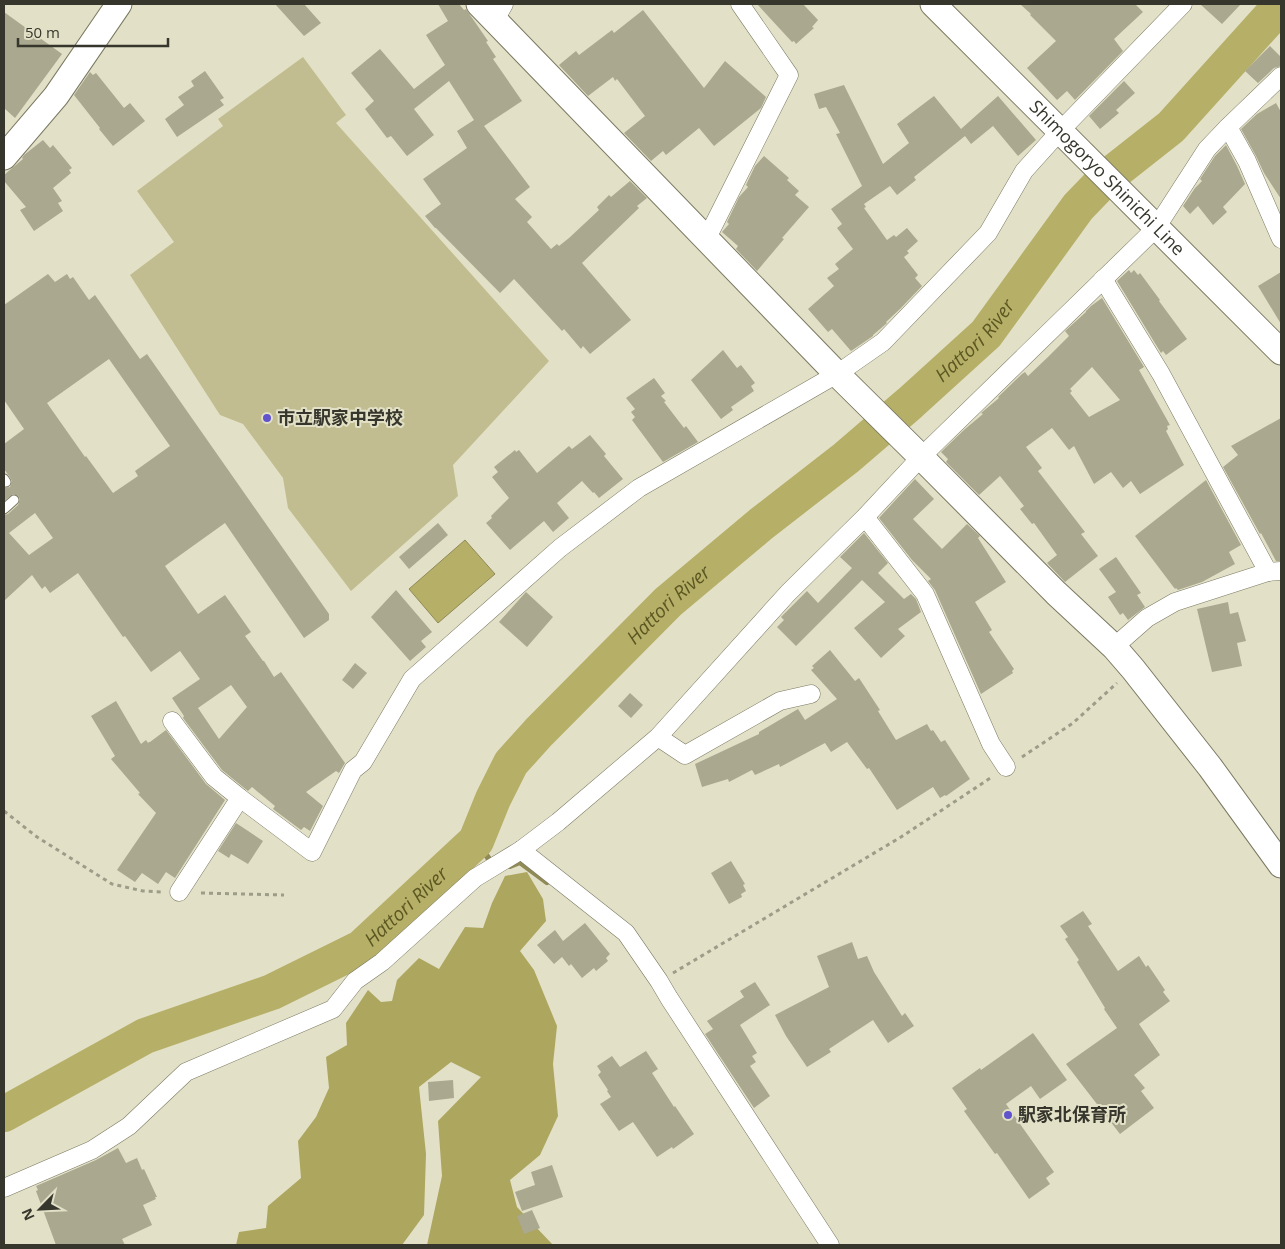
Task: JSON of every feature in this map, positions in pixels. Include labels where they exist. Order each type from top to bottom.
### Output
[{"type":"street","points":[[4,157],[56,96],[119,4]]},
{"type":"street","points":[[707,238],[789,75],[741,4]]},
{"type":"street","name":"Shimogoryo Shinichi Line","points":[[933,4],[1281,352]]},
{"type":"street","points":[[172,721],[214,777],[312,852],[353,770],[363,762],[412,679],[560,548],[639,488],[837,374],[883,342],[988,233],[1024,171],[1060,131],[1183,4]]},
{"type":"street","points":[[493,9],[837,374],[1056,593],[1114,647],[1210,766],[1281,864]]},
{"type":"street","points":[[4,1188],[92,1150],[129,1126],[186,1072],[333,1009],[355,981],[382,962],[475,878],[521,850],[558,822],[658,737],[788,593],[864,517],[921,456],[1156,228],[1207,149],[1281,76]]},
{"type":"street","points":[[1228,127],[1247,161],[1281,239]]},
{"type":"street","points":[[1103,279],[1161,374],[1274,571],[1176,602],[1147,618],[1114,647]]},
{"type":"street","points":[[864,517],[925,594],[991,744],[1006,767]]},
{"type":"street","points":[[658,737],[685,755],[780,701],[811,694]]},
{"type":"street","points":[[179,892],[240,798]]},
{"type":"street","points":[[521,850],[626,934],[659,981],[830,1245]]},
{"type":"lane","points":[[4,509],[14,500]]},
{"type":"path","points":[[659,981],[901,837],[1073,723],[1133,669]]},
{"type":"path","points":[[4,811],[37,837],[112,884],[143,891],[284,895]]},
{"type":"shaded area","points":[[303,57],[346,115],[336,123],[549,361],[453,465],[458,496],[351,591],[288,508],[283,478],[243,424],[220,415],[130,275],[174,242],[137,191],[223,126],[218,119]]},
{"type":"shaded area","points":[[465,540],[495,574],[438,623],[409,589]]},
{"type":"shaded area","points":[[527,872],[543,899],[546,921],[520,951],[534,970],[557,1026],[553,1064],[558,1116],[540,1155],[510,1180],[517,1207],[553,1245],[427,1245],[442,1176],[438,1121],[481,1077],[451,1062],[419,1087],[426,1154],[424,1215],[402,1245],[236,1245],[239,1232],[266,1228],[268,1206],[301,1178],[298,1141],[316,1117],[329,1088],[326,1057],[347,1045],[346,1023],[368,990],[381,1002],[392,1001],[397,980],[419,958],[439,969],[465,927],[483,928],[505,876]]},
{"type":"building","points":[[275,4],[304,4],[321,23],[304,36]]},
{"type":"building","points":[[438,4],[459,4],[464,10],[466,9],[488,41],[486,42],[496,57],[493,59],[522,101],[484,126],[530,187],[515,199],[532,217],[527,222],[551,249],[557,244],[559,246],[569,238],[599,210],[597,207],[609,195],[611,197],[630,181],[647,198],[582,263],[631,320],[590,354],[583,346],[581,349],[564,329],[562,331],[514,279],[500,293],[425,216],[441,204],[423,179],[467,148],[457,131],[474,120],[449,81],[414,109],[434,135],[407,156],[391,136],[387,138],[365,109],[374,101],[351,73],[380,49],[414,89],[445,65],[426,35],[448,21]]},
{"type":"building","points":[[757,4],[803,4],[818,20],[812,27],[814,28],[796,44]]},
{"type":"building","points":[[1020,4],[1135,4],[1143,12],[1114,39],[1123,51],[1075,100],[1067,91],[1057,100],[1027,68],[1056,41]]},
{"type":"building","points":[[1200,4],[1241,4],[1222,24]]},
{"type":"building","points":[[643,10],[704,88],[725,61],[766,97],[761,108],[714,146],[699,128],[666,155],[663,151],[651,161],[624,133],[645,116],[617,79],[615,81],[613,77],[588,96],[559,65],[576,51],[579,55],[612,30],[614,33]]},
{"type":"building","points":[[4,12],[62,54],[15,118],[4,108]]},
{"type":"building","points":[[1270,46],[1281,57],[1281,66],[1274,68],[1258,83],[1245,71]]},
{"type":"building","points":[[205,71],[224,98],[220,100],[224,105],[177,137],[165,119],[184,105],[178,97],[194,86],[191,81]]},
{"type":"building","points":[[90,72],[93,75],[96,73],[124,108],[130,103],[145,121],[113,146],[74,95]]},
{"type":"building","points":[[1124,81],[1135,93],[1116,110],[1119,113],[1100,129],[1089,116]]},
{"type":"building","points":[[844,85],[883,164],[909,143],[897,124],[934,96],[961,129],[998,96],[1036,140],[1018,156],[993,126],[971,144],[965,136],[914,177],[916,180],[897,195],[890,186],[864,204],[866,207],[864,208],[887,240],[894,235],[896,237],[907,228],[918,241],[907,251],[909,253],[904,257],[918,275],[915,278],[922,286],[873,336],[851,351],[832,329],[828,332],[808,309],[834,286],[827,278],[839,269],[835,264],[853,249],[837,228],[842,224],[831,209],[862,186],[836,134],[840,133],[826,107],[819,109],[814,94]]},
{"type":"building","points":[[1276,103],[1281,112],[1281,199],[1264,173],[1241,129],[1257,114]]},
{"type":"building","points":[[43,140],[50,148],[53,145],[72,168],[69,170],[71,173],[53,188],[62,201],[58,203],[63,211],[34,231],[20,210],[26,207],[4,181],[4,175],[23,159],[24,155]]},
{"type":"building","points":[[1226,145],[1245,184],[1223,207],[1227,212],[1213,225],[1198,206],[1190,214],[1183,206],[1202,181],[1200,179],[1215,156]]},
{"type":"building","points":[[764,156],[789,178],[787,180],[799,191],[795,195],[809,207],[757,271],[736,249],[738,246],[722,232],[729,224],[727,222],[739,197],[748,187],[746,185],[755,166]]},
{"type":"building","points":[[1129,270],[1131,273],[1134,270],[1138,275],[1140,273],[1187,339],[1166,355],[1163,351],[1161,353],[1117,281]]},
{"type":"building","points":[[1281,272],[1281,324],[1258,286]]},
{"type":"building","points":[[48,274],[55,282],[67,274],[70,279],[73,277],[89,300],[95,295],[140,359],[147,354],[329,614],[329,620],[304,638],[225,523],[165,566],[198,614],[225,595],[251,632],[245,636],[274,677],[281,672],[345,763],[339,773],[336,771],[306,792],[323,806],[310,831],[304,827],[301,830],[273,809],[275,806],[252,787],[248,791],[222,770],[183,718],[184,716],[172,698],[200,679],[180,651],[151,672],[125,636],[123,637],[78,573],[50,593],[45,586],[42,589],[32,575],[4,601],[4,515],[8,514],[18,505],[20,499],[13,494],[4,501],[4,488],[10,487],[12,481],[4,469],[4,444],[24,429],[4,400],[4,305]],"holes":[[[109,359],[170,446],[135,471],[138,476],[113,493],[47,403]],[[35,513],[53,538],[29,555],[9,533]],[[231,685],[247,707],[219,739],[198,708]]]},
{"type":"building","points":[[1102,298],[1144,367],[1139,370],[1170,425],[1167,426],[1168,429],[1166,431],[1184,465],[1140,494],[1131,481],[1123,488],[1111,472],[1094,484],[1074,446],[1069,450],[1052,428],[1026,447],[1042,468],[1038,471],[1085,532],[1081,534],[1098,556],[1065,582],[1047,563],[1057,555],[1034,523],[1032,524],[1020,509],[1024,506],[1000,476],[979,495],[946,462],[948,459],[941,452],[983,414],[981,413],[999,398],[1022,374],[1025,372],[1028,376],[1048,357],[1069,336],[1065,331]],"holes":[[[1092,367],[1120,400],[1089,417],[1070,393],[1072,391],[1070,389]]]},
{"type":"building","points":[[723,350],[737,368],[741,365],[755,383],[751,386],[754,391],[731,407],[733,410],[721,419],[691,380]]},
{"type":"building","points":[[654,378],[665,393],[661,396],[666,401],[664,402],[684,428],[686,426],[698,442],[663,462],[632,420],[635,417],[631,412],[635,409],[626,398]]},
{"type":"building","points":[[1281,418],[1281,561],[1276,561],[1223,467],[1238,455],[1231,446]]},
{"type":"building","points":[[590,435],[623,479],[599,498],[582,481],[557,503],[569,518],[553,532],[544,521],[510,550],[486,523],[509,498],[492,477],[498,472],[494,467],[515,450],[516,452],[519,450],[537,473],[569,446],[572,449]]},
{"type":"building","points":[[915,479],[934,499],[913,519],[942,549],[967,524],[980,536],[978,538],[1006,582],[975,602],[992,630],[989,632],[1014,669],[1013,673],[981,694],[935,590],[928,581],[931,579],[912,560],[879,518]]},
{"type":"building","points":[[1206,480],[1241,545],[1229,552],[1235,564],[1202,582],[1178,590],[1175,589],[1135,536]]},
{"type":"building","points":[[438,523],[448,535],[409,569],[399,557]]},
{"type":"building","points":[[864,533],[888,563],[878,573],[904,599],[911,594],[916,599],[921,612],[898,629],[905,636],[881,658],[854,628],[885,602],[862,580],[796,646],[777,627],[784,620],[781,617],[807,591],[818,603],[852,568],[840,557]]},
{"type":"building","points":[[1116,557],[1141,593],[1137,595],[1145,607],[1128,620],[1123,613],[1120,615],[1108,597],[1116,592],[1099,569]]},
{"type":"building","points":[[396,590],[432,632],[421,641],[426,647],[410,661],[371,617]]},
{"type":"building","points":[[526,592],[553,617],[527,647],[499,622]]},
{"type":"building","points":[[1228,602],[1230,614],[1238,612],[1246,641],[1237,643],[1242,666],[1212,672],[1197,609]]},
{"type":"building","points":[[830,650],[855,681],[859,678],[880,710],[878,711],[896,740],[927,724],[941,742],[945,740],[970,779],[946,796],[940,798],[933,787],[897,810],[869,768],[867,769],[847,742],[831,752],[825,743],[780,767],[779,764],[755,775],[752,770],[729,782],[728,779],[702,787],[695,764],[759,734],[759,732],[798,709],[805,720],[837,699],[811,670],[814,668],[812,666]]},
{"type":"building","points":[[355,663],[367,673],[353,689],[342,680]]},
{"type":"building","points":[[630,693],[643,705],[631,718],[618,706]]},
{"type":"building","points":[[116,701],[141,744],[146,740],[148,743],[150,742],[166,730],[206,784],[225,800],[175,878],[166,872],[158,884],[142,873],[135,882],[117,870],[156,813],[138,794],[140,793],[111,759],[115,756],[91,716]]},
{"type":"building","points":[[236,823],[263,841],[248,864],[231,854],[229,858],[218,851]]},
{"type":"building","points":[[731,861],[745,884],[743,885],[746,891],[741,894],[742,897],[729,904],[711,873]]},
{"type":"building","points":[[1083,911],[1092,924],[1088,926],[1118,971],[1139,956],[1146,967],[1148,965],[1170,1001],[1139,1024],[1160,1055],[1134,1075],[1145,1088],[1141,1091],[1154,1108],[1120,1134],[1066,1064],[1117,1028],[1077,962],[1079,960],[1065,939],[1068,937],[1060,926]]},
{"type":"building","points":[[585,923],[610,954],[606,958],[608,961],[596,971],[594,968],[582,978],[571,964],[569,966],[562,957],[554,964],[537,945],[555,930],[563,941]]},
{"type":"building","points":[[852,942],[858,959],[867,956],[874,972],[902,1016],[905,1013],[914,1026],[888,1043],[873,1020],[829,1049],[831,1052],[807,1067],[786,1036],[775,1015],[829,987],[817,956]]},
{"type":"building","points":[[755,982],[770,1005],[740,1025],[757,1053],[752,1056],[756,1062],[750,1066],[770,1096],[754,1108],[705,1034],[713,1029],[707,1021],[744,997],[740,991]]},
{"type":"building","points":[[1033,1033],[1067,1080],[1040,1099],[1031,1086],[1006,1104],[1054,1172],[1046,1178],[1050,1184],[1029,1199],[997,1153],[995,1154],[964,1111],[967,1109],[952,1088]]},
{"type":"building","points":[[646,1051],[658,1069],[652,1073],[694,1134],[673,1149],[672,1147],[657,1157],[633,1122],[619,1131],[600,1104],[611,1097],[598,1075],[601,1072],[597,1066],[612,1056],[620,1067]]},
{"type":"building","points":[[453,1080],[454,1098],[429,1101],[428,1082]]},
{"type":"building","points":[[118,1148],[126,1163],[137,1158],[157,1197],[143,1205],[152,1225],[122,1239],[125,1245],[56,1245],[36,1191],[38,1190],[36,1186],[96,1160]]},
{"type":"building","points":[[552,1165],[563,1197],[522,1211],[515,1192],[535,1185],[531,1172]]},
{"type":"building","points":[[532,1210],[540,1228],[524,1234],[517,1216]]},
{"type":"waterway","name":"Hattori River","points":[[4,1114],[145,1036],[272,992],[361,948],[476,841],[493,799],[511,763],[539,732],[668,602],[761,524],[846,458],[986,334],[1078,207],[1105,179],[1171,127],[1281,5]]},
{"type":"waterway","points":[[476,841],[494,866]]},
{"type":"waterway","points":[[510,866],[520,862],[547,882]]},
{"type":"place","name":"市立駅家中学校","points":[[267,418]]},
{"type":"place","name":"駅家北保育所","points":[[1008,1115]]}]
